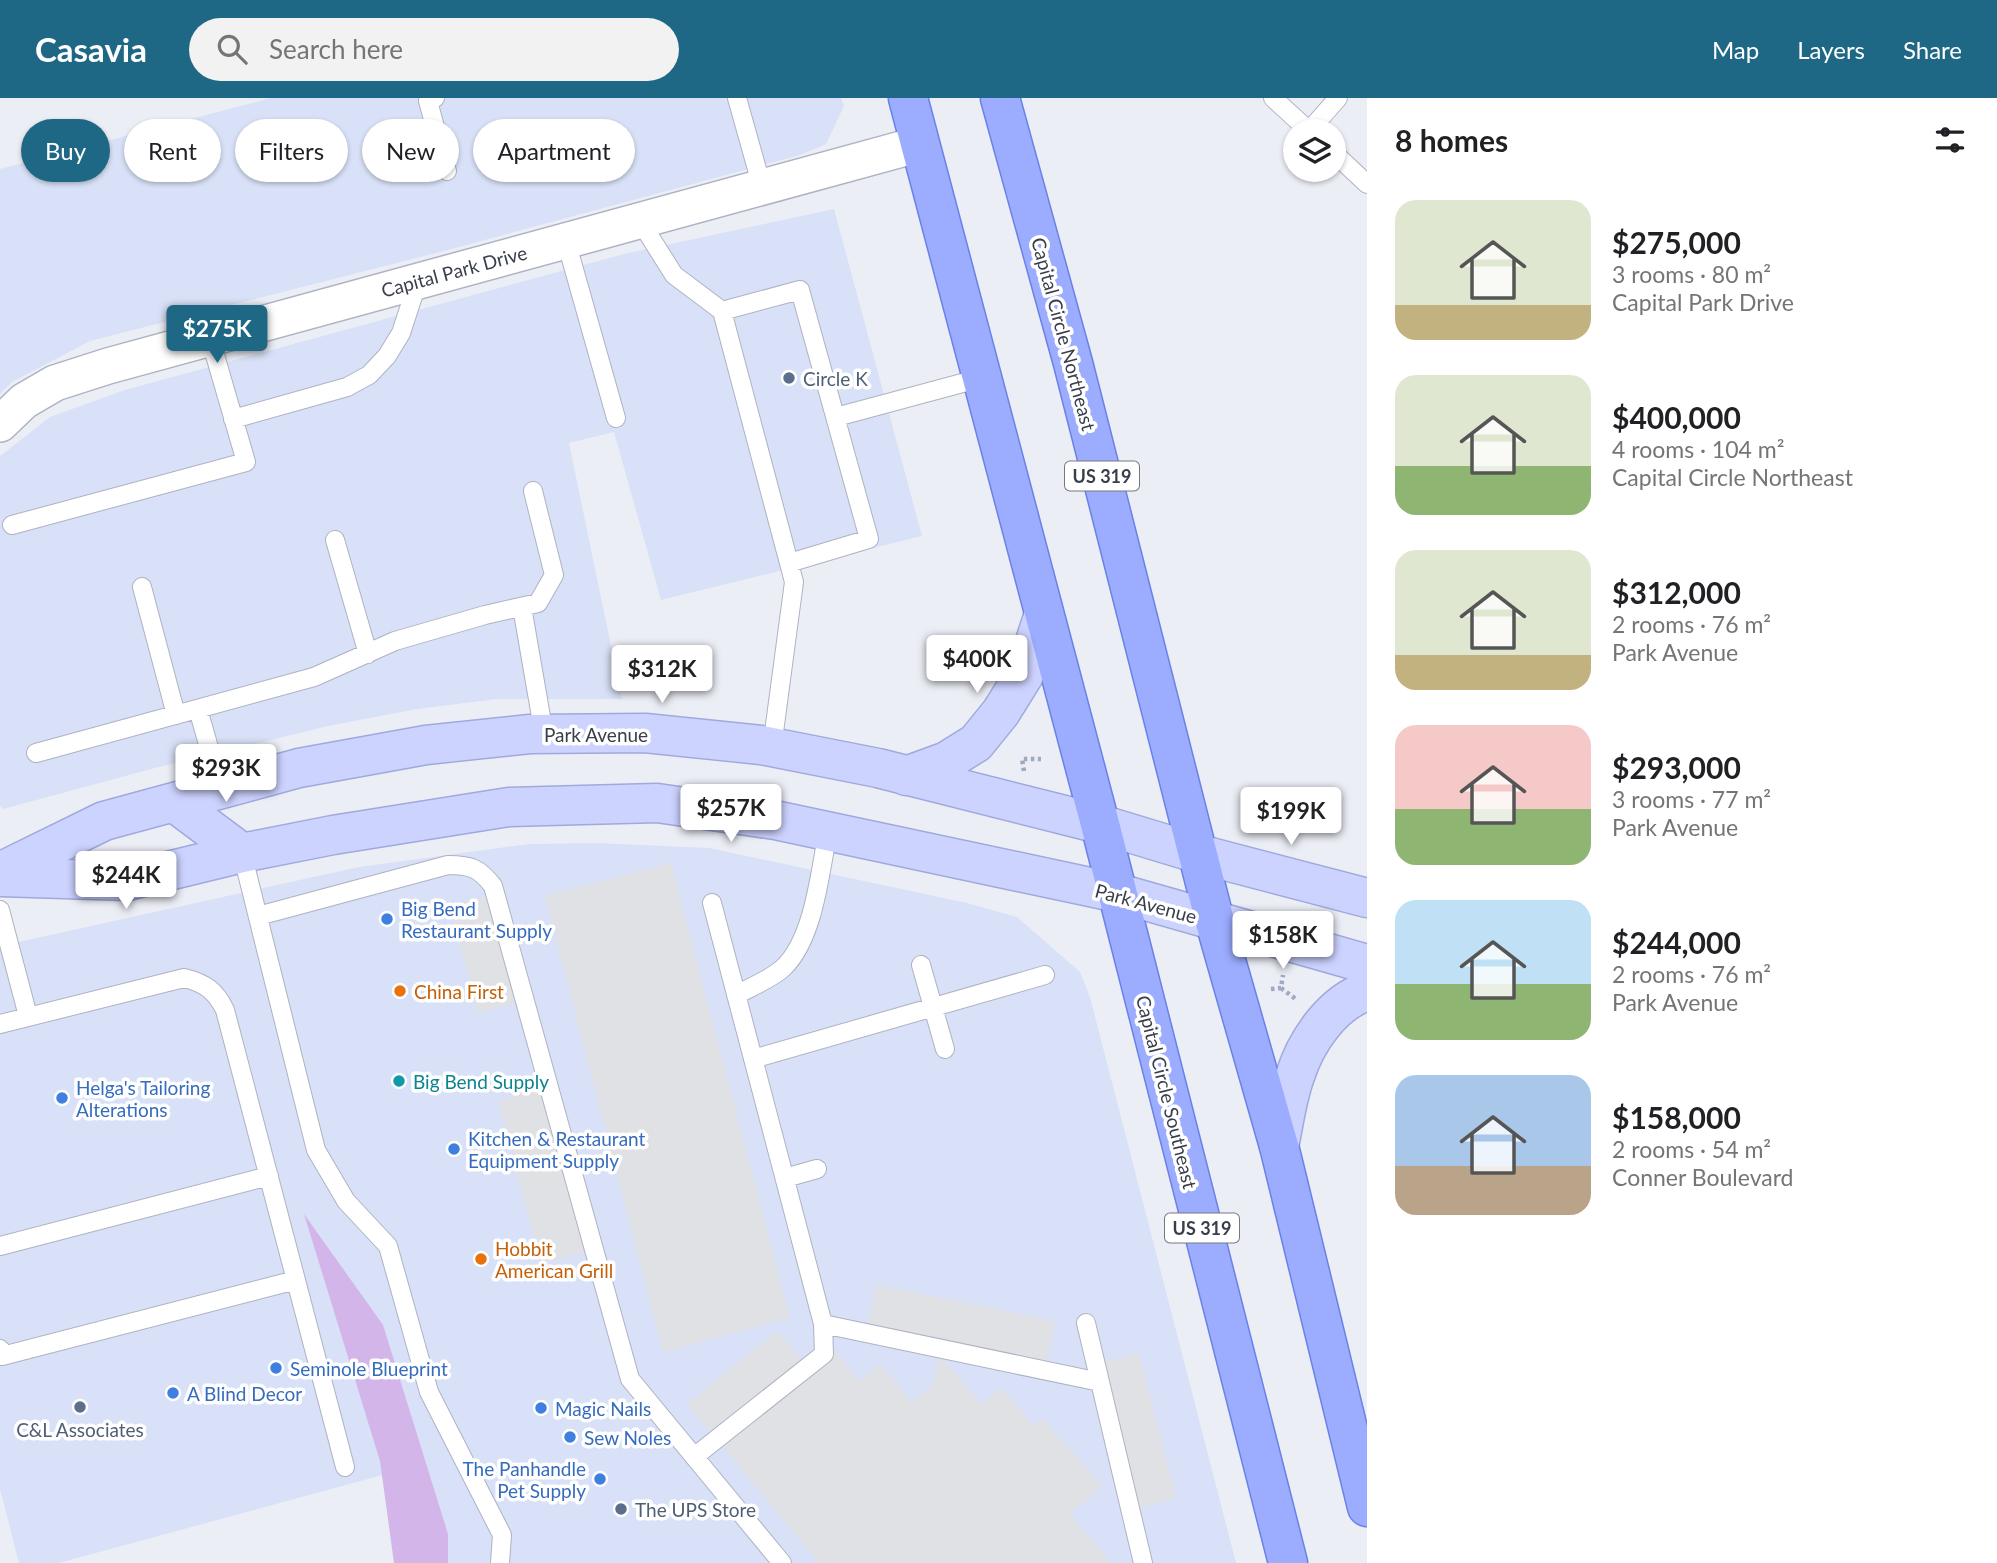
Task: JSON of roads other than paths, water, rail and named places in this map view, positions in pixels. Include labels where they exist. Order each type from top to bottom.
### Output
[{"type":"main road","name":"US 319","points":[[908,98],[1100,824]]},
{"type":"main road","name":"Capital Circle Northeast","points":[[1000,98],[1076,376],[1199,854]]},
{"type":"main road","points":[[906,776],[947,761],[976,743],[1001,712],[1024,675],[1044,614]]},
{"type":"main road","name":"Park Avenue","points":[[0,875],[104,821],[299,768],[426,745],[544,734],[645,733],[772,747],[906,776],[1100,824],[1199,854],[1367,898]]},
{"type":"main road","points":[[175,803],[242,853]]},
{"type":"main road","name":"Park Avenue","points":[[0,875],[127,881],[242,853],[333,835],[509,807],[657,803],[775,820],[1118,893],[1367,964]]},
{"type":"main road","name":"Capital Circle Southeast","points":[[1100,824],[1288,1563]]},
{"type":"main road","name":"US 319","points":[[1199,854],[1215,922],[1279,1146],[1367,1507]]},
{"type":"main road","points":[[1279,1146],[1295,1075],[1318,1028],[1352,996],[1367,991]]},
{"type":"street","name":"Capital Park Drive","points":[[0,424],[24,401],[55,383],[920,144]]},
{"type":"lane","points":[[433,119],[428,101],[435,98]]},
{"type":"lane","points":[[737,98],[762,187]]},
{"type":"lane","points":[[1273,98],[1296,119]]},
{"type":"lane","points":[[1320,119],[1338,98]]},
{"type":"lane","points":[[1346,164],[1367,184]]},
{"type":"lane","points":[[640,221],[674,275],[722,311],[794,582],[772,747]]},
{"type":"lane","points":[[566,240],[616,418]]},
{"type":"lane","points":[[233,419],[347,387],[369,375],[387,356],[401,333],[418,281]]},
{"type":"lane","points":[[722,311],[800,290],[869,539],[789,564]]},
{"type":"lane","points":[[12,525],[246,462],[210,338]]},
{"type":"lane","points":[[836,417],[981,378]]},
{"type":"lane","points":[[36,752],[314,677],[395,641],[538,603],[554,575],[533,491]]},
{"type":"lane","points":[[335,540],[368,654]]},
{"type":"lane","points":[[142,587],[176,715]]},
{"type":"lane","points":[[522,607],[544,734]]},
{"type":"lane","points":[[198,709],[221,790]]},
{"type":"lane","points":[[736,995],[782,970],[796,953],[809,922],[828,831]]},
{"type":"lane","points":[[242,853],[316,1150],[346,1201],[388,1246],[429,1392],[502,1535],[500,1563]]},
{"type":"lane","points":[[258,916],[448,865],[463,865],[481,871],[487,878],[493,886],[630,1379],[782,1563]]},
{"type":"lane","points":[[694,1457],[824,1354],[823,1324],[712,903]]},
{"type":"lane","points":[[0,910],[28,1016]]},
{"type":"lane","points":[[921,965],[945,1049]]},
{"type":"lane","points":[[753,1059],[1045,975]]},
{"type":"lane","points":[[0,1024],[172,979],[184,978],[209,987],[219,997],[225,1010],[345,1467]]},
{"type":"lane","points":[[785,1178],[817,1169]]},
{"type":"lane","points":[[0,1246],[269,1176]]},
{"type":"lane","points":[[0,1349],[2,1356],[296,1280]]},
{"type":"lane","points":[[823,1324],[1100,1382]]},
{"type":"lane","points":[[1086,1324],[1143,1563]]},
{"type":"place","name":"Circle K","points":[[789,378]]},
{"type":"place","name":"Big Bend Restaurant Supply","points":[[387,919]]},
{"type":"place","name":"China First","points":[[400,991]]},
{"type":"place","name":"Big Bend Supply","points":[[399,1081]]},
{"type":"place","name":"Helga's Tailoring Alterations","points":[[62,1098]]},
{"type":"place","name":"Kitchen & Restaurant Equipment Supply","points":[[454,1149]]},
{"type":"place","name":"Hobbit American Grill","points":[[481,1259]]},
{"type":"place","name":"Seminole Blueprint","points":[[276,1368]]},
{"type":"place","name":"A Blind Decor","points":[[173,1393]]},
{"type":"place","name":"C&L Associates","points":[[80,1407]]},
{"type":"place","name":"Magic Nails","points":[[541,1408]]},
{"type":"place","name":"Sew Noles","points":[[570,1437]]},
{"type":"place","name":"The Panhandle Pet Supply","points":[[600,1479]]},
{"type":"place","name":"The UPS Store","points":[[621,1509]]}]
